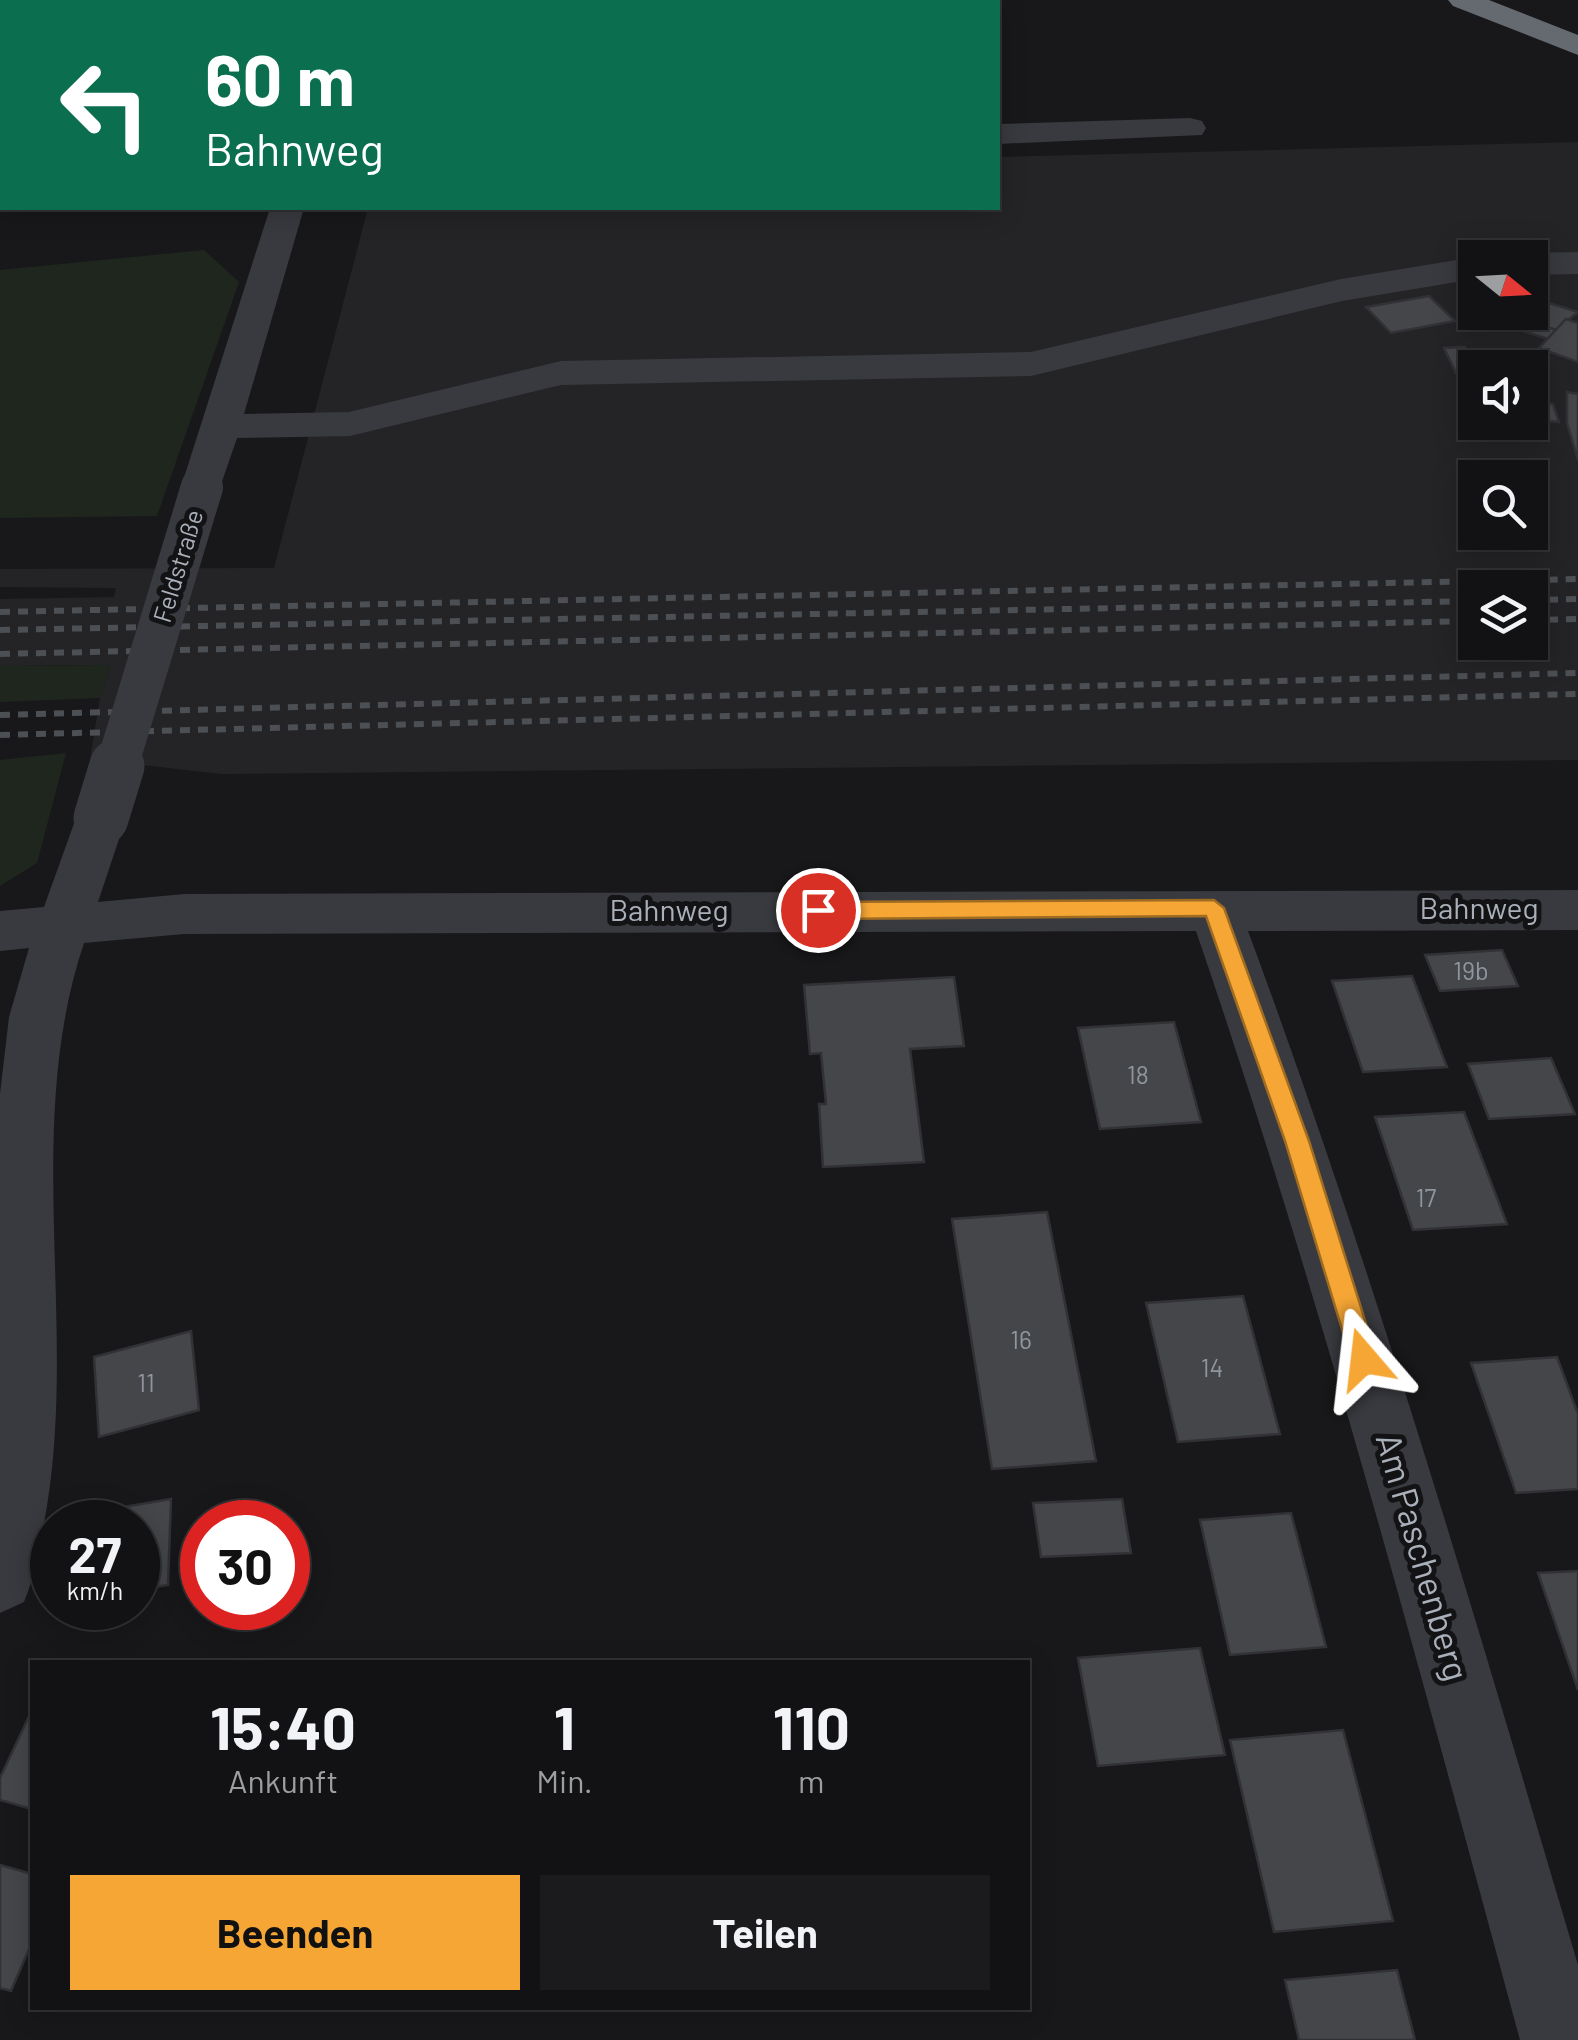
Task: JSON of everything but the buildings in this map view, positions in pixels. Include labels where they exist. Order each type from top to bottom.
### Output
[{"type":"highway","points":[[1463,0],[1578,46]]},
{"type":"highway","points":[[1528,0],[1578,20]]},
{"type":"street","points":[[1000,134],[1190,128]]},
{"type":"street","name":"Feldstraße","points":[[0,1578],[24,1444],[26,1119],[43,985],[100,818],[285,210]]},
{"type":"street","points":[[1548,264],[1578,263]]},
{"type":"street","points":[[221,426],[350,424],[508,382],[561,374],[1031,364],[1155,338],[1340,290],[1458,271]]},
{"type":"street","name":"Bahnweg","points":[[0,931],[184,914],[1214,908],[1578,910]]},
{"type":"street","name":"Am Paschenberg","points":[[1214,908],[1297,1141],[1397,1468],[1560,2040]]},
{"type":"shaded area","points":[[1578,142],[1578,760],[221,774],[90,759],[100,698],[111,665],[0,666],[0,599],[114,597],[116,588],[0,587],[0,569],[274,568],[367,210],[1000,210],[1000,157]]},
{"type":"shaded area","points":[[204,250],[239,282],[157,516],[0,518],[0,270]]},
{"type":"shaded area","points":[[111,665],[100,698],[0,702],[0,666]]},
{"type":"shaded area","points":[[66,753],[37,863],[0,886],[0,760]]},
{"type":"railway","points":[[0,612],[1578,579]]},
{"type":"railway","points":[[1548,600],[1578,599]]},
{"type":"railway","points":[[0,630],[1458,601]]},
{"type":"railway","points":[[1548,620],[1578,619]]},
{"type":"railway","points":[[0,654],[1458,621]]},
{"type":"railway","points":[[0,715],[1578,673]]},
{"type":"railway","points":[[0,735],[1578,694]]},
{"type":"route","points":[[818,910],[1214,908],[1297,1141],[1364,1359]]}]
